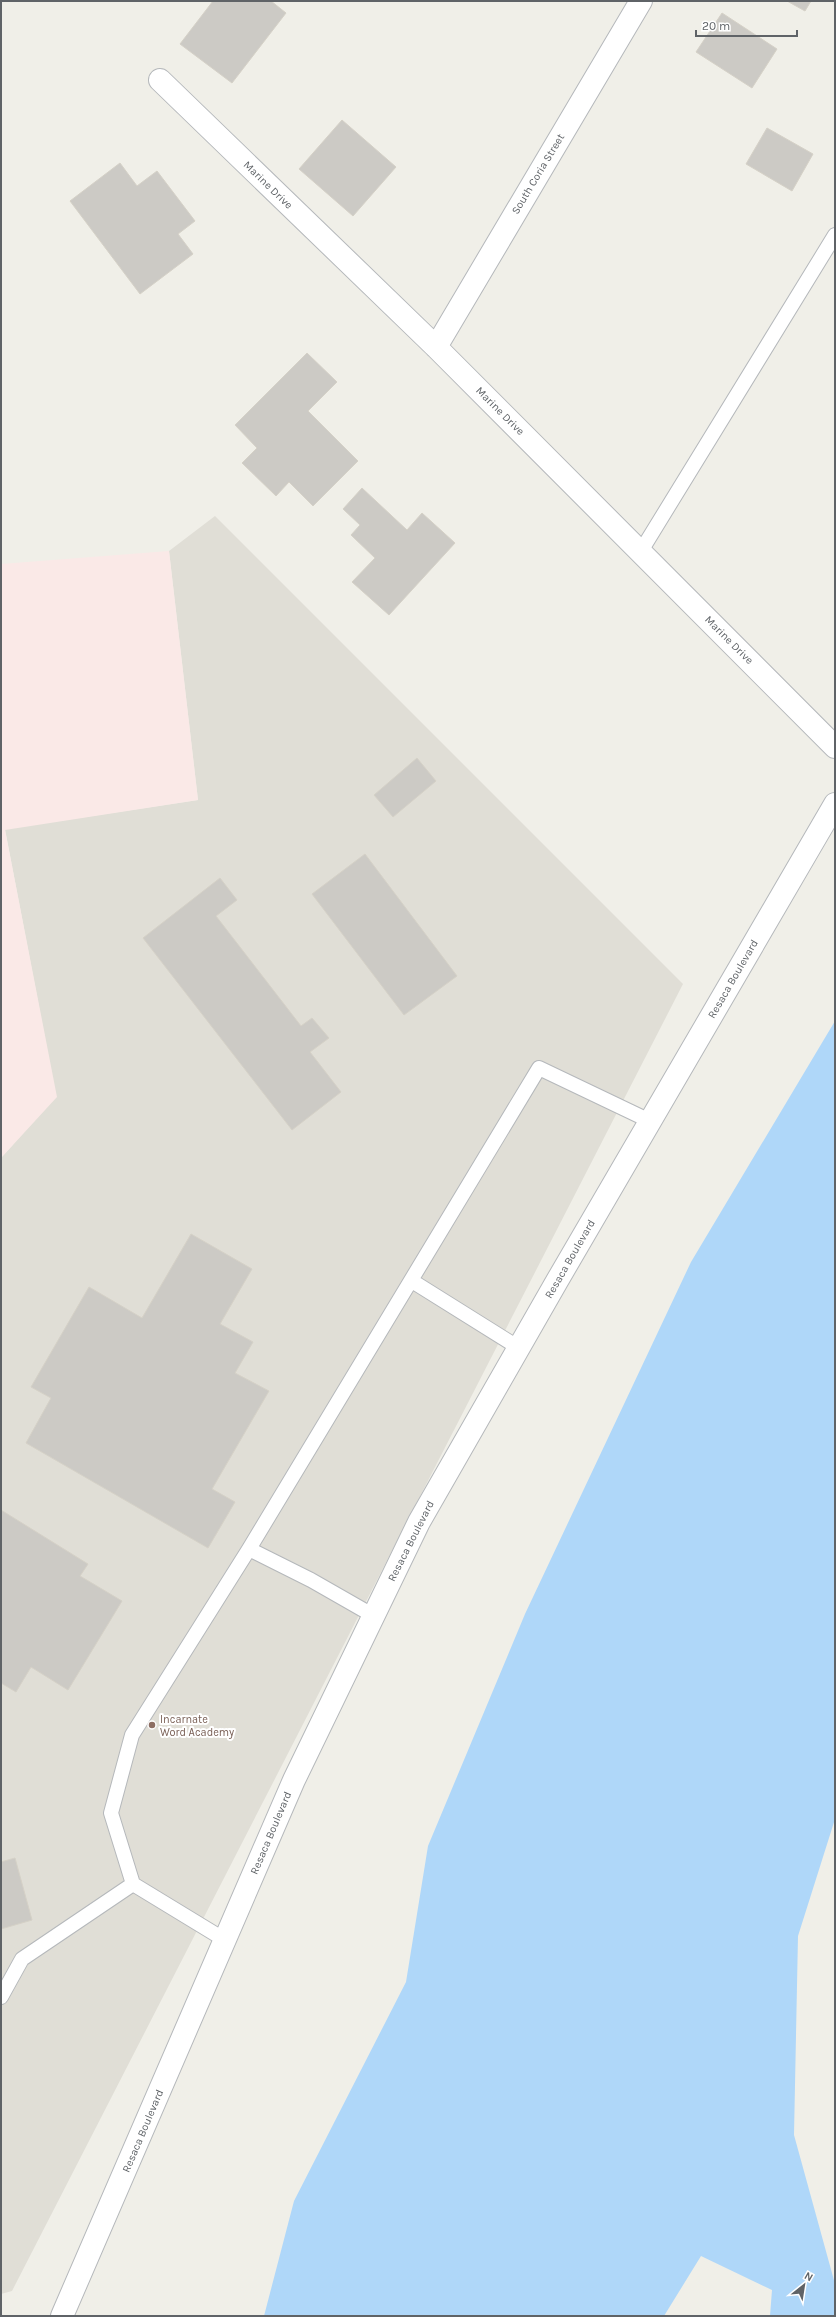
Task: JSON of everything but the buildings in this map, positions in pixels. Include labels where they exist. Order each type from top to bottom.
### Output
[{"type":"street","name":"South Coria Street","points":[[436,347],[641,1]]},
{"type":"street","name":"Marine Drive","points":[[160,80],[436,347],[835,747]]},
{"type":"street","name":"Resaca Boulevard","points":[[62,2316],[294,1780],[419,1522],[518,1348],[835,804]]},
{"type":"lane","points":[[641,551],[835,235]]},
{"type":"lane","points":[[225,1940],[132,1884],[112,1813],[132,1735],[249,1549],[412,1281],[539,1068],[650,1121]]},
{"type":"lane","points":[[412,1281],[518,1348]]},
{"type":"lane","points":[[249,1549],[311,1580],[374,1616]]},
{"type":"lane","points":[[1,1997],[22,1959],[132,1884]]},
{"type":"shaded area","name":"Incarnate Word Academy","points":[[215,516],[683,984],[12,2291],[1,2294],[1,1158],[56,1096],[5,829],[198,800],[169,551]]},
{"type":"shaded area","points":[[169,551],[198,800],[5,830],[57,1097],[1,1158],[1,564]]},
{"type":"water","points":[[835,1021],[835,1819],[798,1936],[794,2135],[835,2284],[835,2316],[770,2316],[772,2290],[701,2256],[664,2316],[264,2316],[294,2201],[406,1982],[428,1846],[525,1614],[691,1262]]},
{"type":"place","name":"Incarnate Word Academy","points":[[152,1725]]}]
